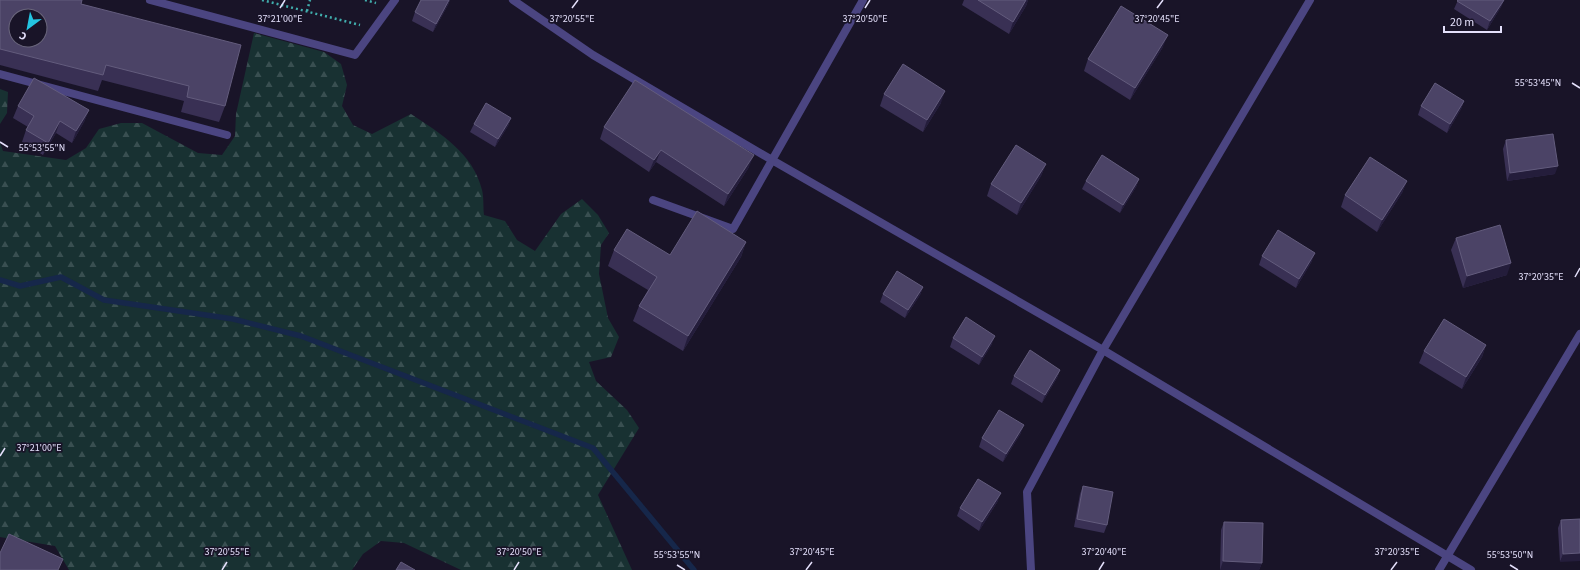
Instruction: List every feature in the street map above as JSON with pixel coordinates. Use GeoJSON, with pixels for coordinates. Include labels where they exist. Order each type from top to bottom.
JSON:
{"type":"FeatureCollection","features":[{"type":"Feature","properties":{"kind":"lane"},"geometry":{"type":"LineString","coordinates":[[150,0],[355,55],[395,0]]}},
{"type":"Feature","properties":{"kind":"lane"},"geometry":{"type":"LineString","coordinates":[[513,0],[593,55],[772,160],[1103,350],[1471,570]]}},
{"type":"Feature","properties":{"kind":"lane"},"geometry":{"type":"LineString","coordinates":[[653,200],[733,229],[863,0]]}},
{"type":"Feature","properties":{"kind":"lane"},"geometry":{"type":"LineString","coordinates":[[1031,570],[1027,492],[1103,350],[1310,0]]}},
{"type":"Feature","properties":{"kind":"lane"},"geometry":{"type":"LineString","coordinates":[[0,74],[227,135]]}},
{"type":"Feature","properties":{"kind":"lane"},"geometry":{"type":"LineString","coordinates":[[1439,570],[1580,334]]}},
{"type":"Feature","properties":{"kind":"path"},"geometry":{"type":"LineString","coordinates":[[262,0],[374,29]]}},
{"type":"Feature","properties":{"kind":"path"},"geometry":{"type":"LineString","coordinates":[[307,11],[310,0]]}},
{"type":"Feature","properties":{"kind":"green space"},"geometry":{"type":"Polygon","coordinates":[[[254,33],[324,52],[341,64],[347,85],[342,106],[353,125],[372,134],[411,114],[444,137],[463,155],[478,177],[483,193],[484,215],[505,221],[517,240],[535,251],[561,214],[582,199],[598,215],[609,233],[601,245],[599,274],[608,318],[619,337],[611,357],[589,362],[596,381],[627,410],[639,428],[598,495],[632,570],[461,570],[404,543],[381,541],[363,554],[352,570],[69,570],[55,546],[0,537],[0,143],[3,151],[66,160],[86,148],[99,129],[121,123],[142,123],[198,153],[222,155],[235,136],[236,114],[254,33]]]}},
{"type":"Feature","properties":{"kind":"green space"},"geometry":{"type":"Polygon","coordinates":[[[0,89],[8,92],[7,113],[0,124],[0,89]]]}},
{"type":"Feature","properties":{"kind":"building"},"geometry":{"type":"Polygon","coordinates":[[[0,0],[82,0],[81,4],[241,45],[225,106],[187,97],[189,86],[106,65],[103,75],[0,49],[0,0]]]}},
{"type":"Feature","properties":{"kind":"building"},"geometry":{"type":"Polygon","coordinates":[[[421,0],[449,0],[436,24],[415,12],[421,0]]]}},
{"type":"Feature","properties":{"kind":"building"},"geometry":{"type":"Polygon","coordinates":[[[978,0],[1026,0],[1013,22],[978,0]]]}},
{"type":"Feature","properties":{"kind":"building"},"geometry":{"type":"Polygon","coordinates":[[[1504,0],[1490,21],[1457,1],[1504,0]]]}},
{"type":"Feature","properties":{"kind":"building"},"geometry":{"type":"Polygon","coordinates":[[[1121,6],[1168,35],[1135,88],[1088,59],[1121,6]]]}},
{"type":"Feature","properties":{"kind":"building"},"geometry":{"type":"Polygon","coordinates":[[[903,64],[945,91],[927,120],[884,94],[903,64]]]}},
{"type":"Feature","properties":{"kind":"building"},"geometry":{"type":"Polygon","coordinates":[[[34,78],[89,110],[76,131],[60,121],[48,143],[26,130],[34,116],[18,106],[34,78]]]}},
{"type":"Feature","properties":{"kind":"building"},"geometry":{"type":"Polygon","coordinates":[[[635,80],[754,155],[728,194],[661,150],[654,160],[604,127],[635,80]]]}},
{"type":"Feature","properties":{"kind":"building"},"geometry":{"type":"Polygon","coordinates":[[[1435,83],[1464,101],[1450,124],[1421,106],[1435,83]]]}},
{"type":"Feature","properties":{"kind":"building"},"geometry":{"type":"Polygon","coordinates":[[[486,103],[511,118],[498,139],[474,124],[486,103]]]}},
{"type":"Feature","properties":{"kind":"building"},"geometry":{"type":"Polygon","coordinates":[[[1553,134],[1558,166],[1510,173],[1506,140],[1553,134]]]}},
{"type":"Feature","properties":{"kind":"building"},"geometry":{"type":"Polygon","coordinates":[[[1016,145],[1046,164],[1021,203],[991,184],[1016,145]]]}},
{"type":"Feature","properties":{"kind":"building"},"geometry":{"type":"Polygon","coordinates":[[[1102,155],[1139,179],[1123,205],[1086,181],[1102,155]]]}},
{"type":"Feature","properties":{"kind":"building"},"geometry":{"type":"Polygon","coordinates":[[[1370,157],[1407,181],[1382,220],[1345,195],[1370,157]]]}},
{"type":"Feature","properties":{"kind":"building"},"geometry":{"type":"Polygon","coordinates":[[[697,211],[746,242],[688,336],[639,306],[657,277],[614,250],[627,229],[670,255],[697,211]]]}},
{"type":"Feature","properties":{"kind":"building"},"geometry":{"type":"Polygon","coordinates":[[[1500,225],[1511,263],[1467,276],[1456,238],[1500,225]]]}},
{"type":"Feature","properties":{"kind":"building"},"geometry":{"type":"Polygon","coordinates":[[[1278,230],[1315,253],[1299,279],[1262,256],[1278,230]]]}},
{"type":"Feature","properties":{"kind":"building"},"geometry":{"type":"Polygon","coordinates":[[[897,271],[923,287],[908,310],[883,294],[897,271]]]}},
{"type":"Feature","properties":{"kind":"building"},"geometry":{"type":"Polygon","coordinates":[[[966,317],[995,336],[982,357],[953,338],[966,317]]]}},
{"type":"Feature","properties":{"kind":"building"},"geometry":{"type":"Polygon","coordinates":[[[1444,319],[1486,345],[1466,377],[1424,351],[1444,319]]]}},
{"type":"Feature","properties":{"kind":"building"},"geometry":{"type":"Polygon","coordinates":[[[1030,350],[1060,370],[1045,395],[1014,376],[1030,350]]]}},
{"type":"Feature","properties":{"kind":"building"},"geometry":{"type":"Polygon","coordinates":[[[999,410],[1024,425],[1006,454],[982,438],[999,410]]]}},
{"type":"Feature","properties":{"kind":"building"},"geometry":{"type":"Polygon","coordinates":[[[978,479],[1001,493],[982,522],[960,508],[978,479]]]}},
{"type":"Feature","properties":{"kind":"building"},"geometry":{"type":"Polygon","coordinates":[[[1083,486],[1113,492],[1107,525],[1077,519],[1083,486]]]}},
{"type":"Feature","properties":{"kind":"building"},"geometry":{"type":"Polygon","coordinates":[[[1580,519],[1580,553],[1563,554],[1561,520],[1580,519]]]}},
{"type":"Feature","properties":{"kind":"building"},"geometry":{"type":"Polygon","coordinates":[[[1224,522],[1263,523],[1262,563],[1223,561],[1224,522]]]}},
{"type":"Feature","properties":{"kind":"building"},"geometry":{"type":"Polygon","coordinates":[[[9,534],[63,559],[58,570],[0,570],[0,553],[9,534]]]}},
{"type":"Feature","properties":{"kind":"building"},"geometry":{"type":"Polygon","coordinates":[[[401,562],[415,570],[396,570],[401,562]]]}},
{"type":"Feature","properties":{"kind":"waterway"},"geometry":{"type":"LineString","coordinates":[[0,280],[20,286],[61,277],[104,300],[233,319],[301,336],[593,448],[694,570]]}}]}
